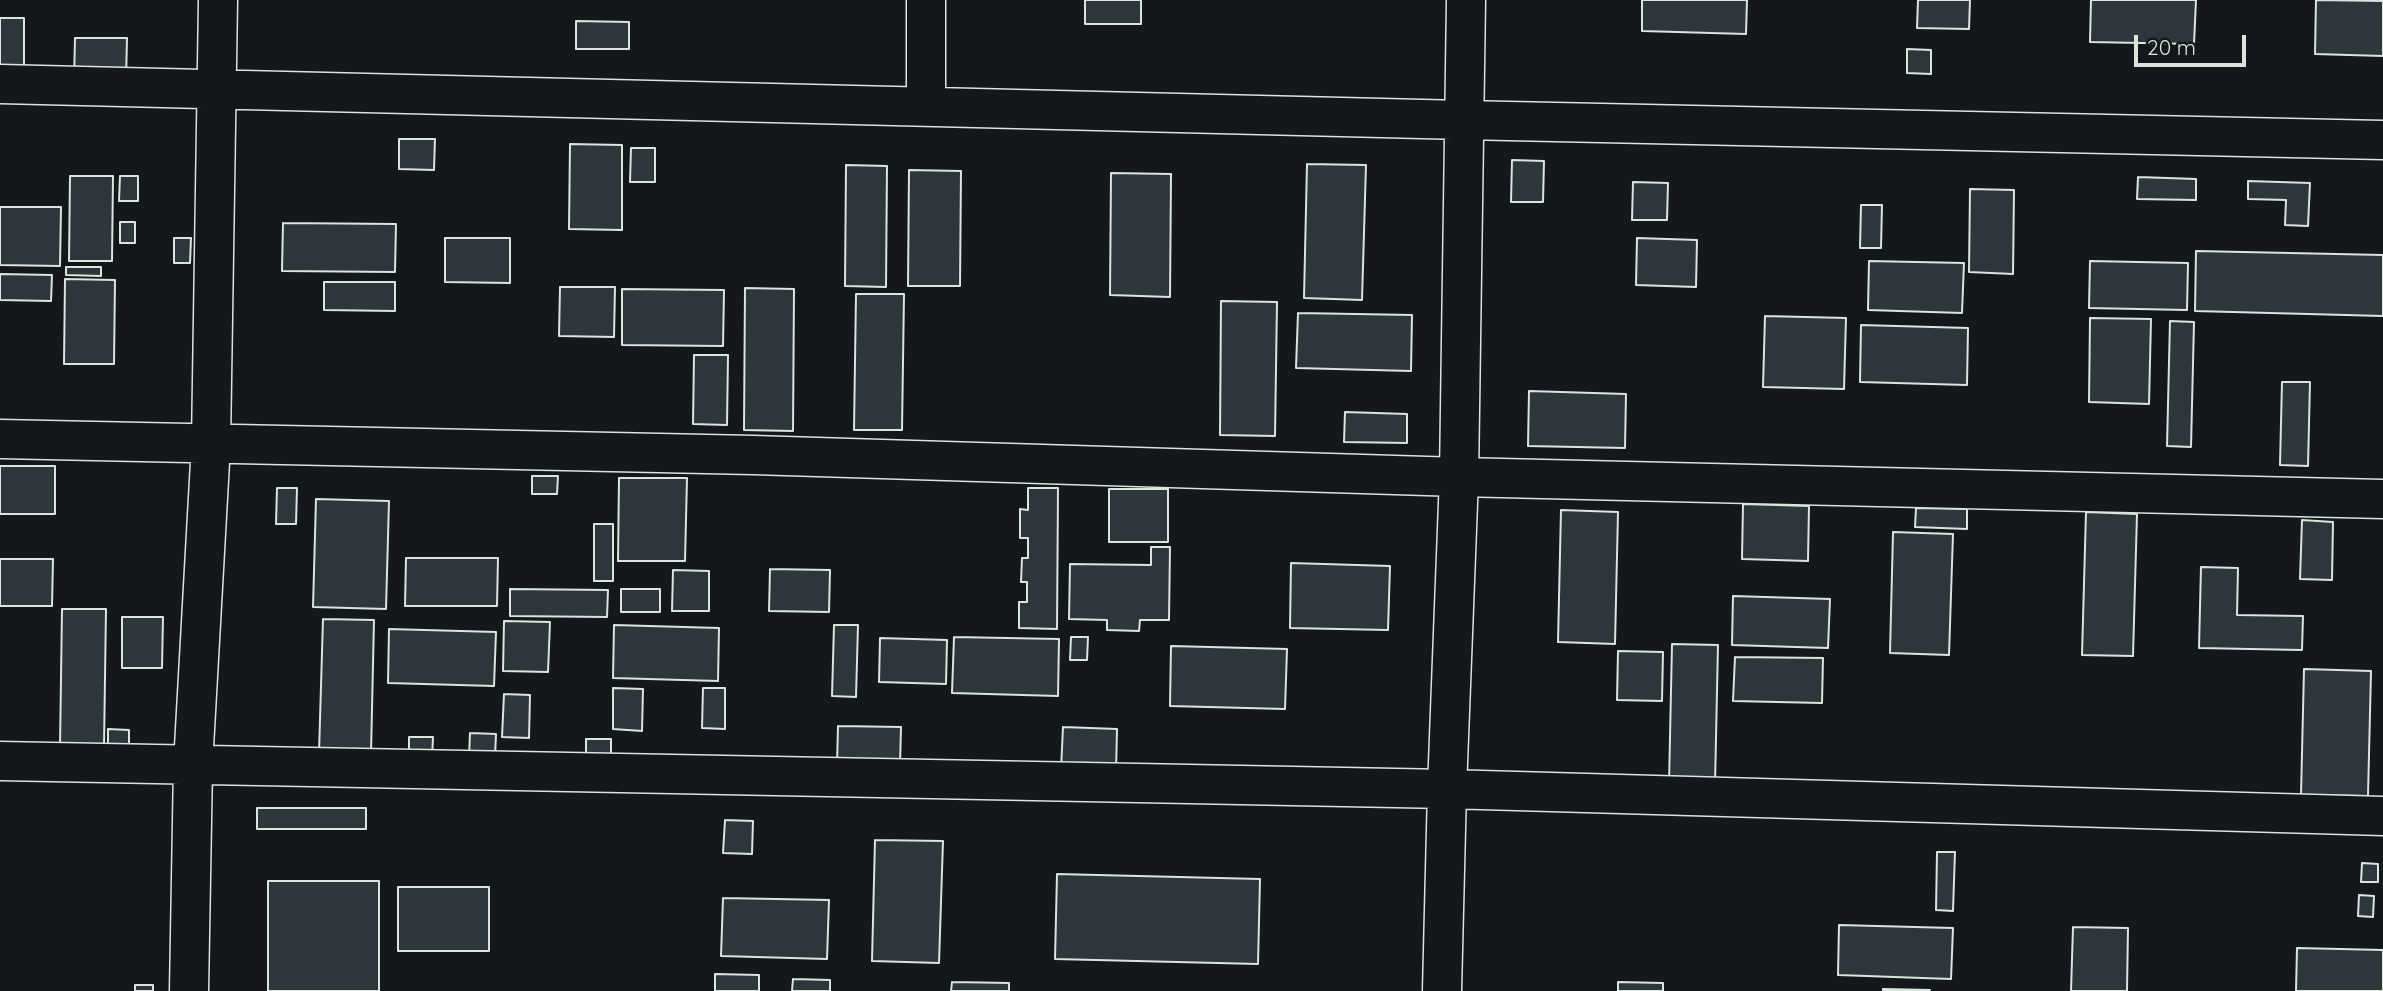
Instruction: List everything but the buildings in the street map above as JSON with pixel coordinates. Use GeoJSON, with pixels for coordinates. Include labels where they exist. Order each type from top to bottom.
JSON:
{"type":"FeatureCollection","features":[{"type":"Feature","properties":{"kind":"street"},"geometry":{"type":"LineString","coordinates":[[189,991],[192,765],[211,444],[218,0]]}},
{"type":"Feature","properties":{"kind":"street"},"geometry":{"type":"LineString","coordinates":[[926,0],[926,105]]}},
{"type":"Feature","properties":{"kind":"street"},"geometry":{"type":"LineString","coordinates":[[1442,991],[1459,477],[1466,0]]}},
{"type":"Feature","properties":{"kind":"street"},"geometry":{"type":"LineString","coordinates":[[0,84],[1463,120],[2383,139]]}},
{"type":"Feature","properties":{"kind":"street"},"geometry":{"type":"LineString","coordinates":[[0,439],[767,455],[1459,477],[2383,499]]}},
{"type":"Feature","properties":{"kind":"street"},"geometry":{"type":"LineString","coordinates":[[0,761],[1447,789],[2383,816]]}}]}
